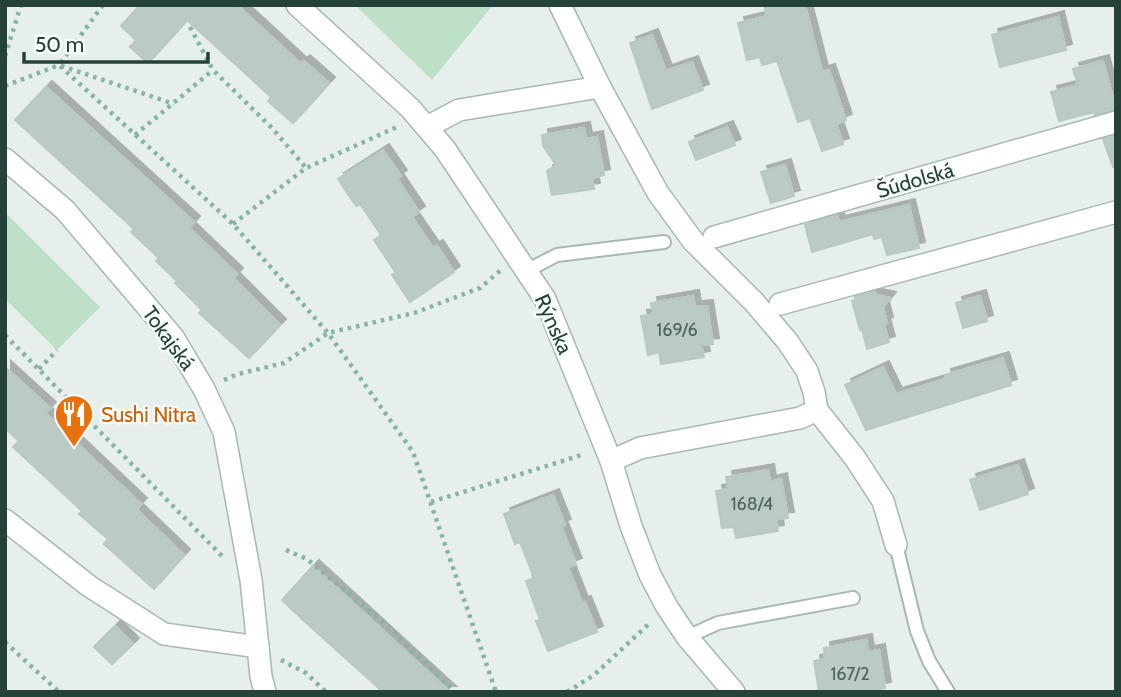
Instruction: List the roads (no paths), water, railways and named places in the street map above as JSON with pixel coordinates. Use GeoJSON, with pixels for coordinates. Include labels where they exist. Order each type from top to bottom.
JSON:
{"type":"FeatureCollection","features":[{"type":"Feature","properties":{"kind":"street","name":"Rýnska"},"geometry":{"type":"LineString","coordinates":[[297,5],[410,108],[446,149],[545,299],[608,454],[650,575],[687,637],[734,692]]}},
{"type":"Feature","properties":{"kind":"street"},"geometry":{"type":"LineString","coordinates":[[560,5],[600,87],[658,193],[693,241],[754,302],[788,342],[807,371],[817,411],[855,458],[883,501],[896,545]]}},
{"type":"Feature","properties":{"kind":"street"},"geometry":{"type":"LineString","coordinates":[[427,127],[459,110],[600,87]]}},
{"type":"Feature","properties":{"kind":"street","name":"Šúdolská"},"geometry":{"type":"LineString","coordinates":[[714,237],[1116,122]]}},
{"type":"Feature","properties":{"kind":"street","name":"Tokajská"},"geometry":{"type":"LineString","coordinates":[[5,159],[65,210],[173,337],[204,389],[224,432],[251,580],[265,692]]}},
{"type":"Feature","properties":{"kind":"street"},"geometry":{"type":"LineString","coordinates":[[779,304],[1116,212]]}},
{"type":"Feature","properties":{"kind":"street"},"geometry":{"type":"LineString","coordinates":[[608,454],[800,418],[817,411]]}},
{"type":"Feature","properties":{"kind":"street"},"geometry":{"type":"LineString","coordinates":[[5,520],[89,586],[164,634],[258,647]]}},
{"type":"Feature","properties":{"kind":"lane"},"geometry":{"type":"LineString","coordinates":[[522,263],[557,255],[664,242]]}},
{"type":"Feature","properties":{"kind":"lane"},"geometry":{"type":"LineString","coordinates":[[896,545],[917,631],[929,662],[948,692]]}},
{"type":"Feature","properties":{"kind":"lane"},"geometry":{"type":"LineString","coordinates":[[687,637],[718,623],[853,598]]}},
{"type":"Feature","properties":{"kind":"place","name":"Sushi Nitra"},"geometry":{"type":"Point","coordinates":[74,448]}}]}
